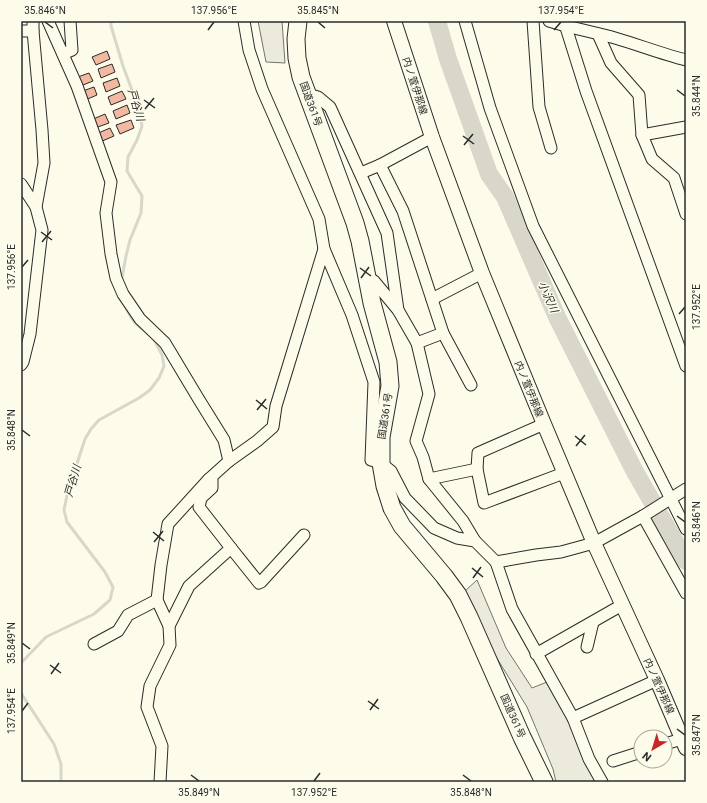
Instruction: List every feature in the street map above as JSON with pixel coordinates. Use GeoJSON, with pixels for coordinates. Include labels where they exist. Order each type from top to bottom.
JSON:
{"type":"FeatureCollection","features":[{"type":"Feature","properties":{"kind":"highway","name":"国道361号"},"geometry":{"type":"LineString","coordinates":[[298,21],[296,39],[297,58],[301,77],[355,224],[372,303],[388,362],[390,386],[381,437],[381,464],[385,486],[392,508],[402,526],[458,594],[522,737],[544,782]]}},
{"type":"Feature","properties":{"kind":"main road","name":"内ノ萱伊那線"},"geometry":{"type":"LineString","coordinates":[[394,21],[432,137],[482,273],[594,543],[657,680],[684,743]]}},
{"type":"Feature","properties":{"kind":"street"},"geometry":{"type":"LineString","coordinates":[[48,21],[77,86],[111,182],[106,213],[111,254],[116,278],[123,294],[140,319],[165,343],[224,440],[229,461]]}},
{"type":"Feature","properties":{"kind":"street"},"geometry":{"type":"LineString","coordinates":[[62,54],[72,50],[70,21]]}},
{"type":"Feature","properties":{"kind":"street"},"geometry":{"type":"LineString","coordinates":[[244,21],[248,50],[262,89],[319,219],[324,249],[352,315],[374,382],[371,460],[381,464],[390,471],[405,498],[434,528],[457,538],[475,541]]}},
{"type":"Feature","properties":{"kind":"street"},"geometry":{"type":"LineString","coordinates":[[464,21],[490,108],[533,226],[686,528]]}},
{"type":"Feature","properties":{"kind":"street"},"geometry":{"type":"LineString","coordinates":[[533,21],[539,107],[551,148]]}},
{"type":"Feature","properties":{"kind":"street"},"geometry":{"type":"LineString","coordinates":[[549,21],[565,24],[686,60]]}},
{"type":"Feature","properties":{"kind":"street"},"geometry":{"type":"LineString","coordinates":[[565,24],[586,91],[686,366]]}},
{"type":"Feature","properties":{"kind":"street"},"geometry":{"type":"LineString","coordinates":[[21,31],[33,26],[44,163],[36,207]]}},
{"type":"Feature","properties":{"kind":"street"},"geometry":{"type":"LineString","coordinates":[[598,34],[611,63],[639,95],[642,135],[652,159],[674,178],[686,214]]}},
{"type":"Feature","properties":{"kind":"street"},"geometry":{"type":"LineString","coordinates":[[307,94],[318,98],[330,107],[387,233],[398,310]]}},
{"type":"Feature","properties":{"kind":"street"},"geometry":{"type":"LineString","coordinates":[[642,135],[686,126]]}},
{"type":"Feature","properties":{"kind":"street"},"geometry":{"type":"LineString","coordinates":[[361,173],[380,165],[432,137]]}},
{"type":"Feature","properties":{"kind":"street"},"geometry":{"type":"LineString","coordinates":[[380,165],[403,211],[443,332],[471,385]]}},
{"type":"Feature","properties":{"kind":"street"},"geometry":{"type":"LineString","coordinates":[[21,184],[36,207],[42,230],[30,334],[21,365]]}},
{"type":"Feature","properties":{"kind":"street"},"geometry":{"type":"LineString","coordinates":[[160,782],[162,746],[147,706],[150,686],[170,645],[169,626],[157,600],[160,565],[168,524],[209,479],[229,461],[257,441],[273,427],[276,406],[324,249]]}},
{"type":"Feature","properties":{"kind":"street"},"geometry":{"type":"LineString","coordinates":[[432,299],[482,273]]}},
{"type":"Feature","properties":{"kind":"street"},"geometry":{"type":"LineString","coordinates":[[367,277],[374,281],[398,310],[417,343],[429,394],[416,441],[423,457],[429,479],[463,520],[475,541],[496,562],[512,609],[573,718],[589,759],[602,782]]}},
{"type":"Feature","properties":{"kind":"street"},"geometry":{"type":"LineString","coordinates":[[417,343],[443,332]]}},
{"type":"Feature","properties":{"kind":"street"},"geometry":{"type":"LineString","coordinates":[[544,424],[478,453],[477,469],[484,503],[564,473]]}},
{"type":"Feature","properties":{"kind":"street"},"geometry":{"type":"LineString","coordinates":[[429,479],[477,469]]}},
{"type":"Feature","properties":{"kind":"street"},"geometry":{"type":"LineString","coordinates":[[209,479],[212,480],[212,488],[201,498],[199,507],[259,583],[262,582],[304,535]]}},
{"type":"Feature","properties":{"kind":"street"},"geometry":{"type":"LineString","coordinates":[[496,562],[536,554],[561,552],[594,543],[686,489]]}},
{"type":"Feature","properties":{"kind":"street"},"geometry":{"type":"LineString","coordinates":[[644,515],[686,592]]}},
{"type":"Feature","properties":{"kind":"street"},"geometry":{"type":"LineString","coordinates":[[169,626],[189,586],[231,548]]}},
{"type":"Feature","properties":{"kind":"street"},"geometry":{"type":"LineString","coordinates":[[94,644],[118,631],[128,615],[157,600]]}},
{"type":"Feature","properties":{"kind":"street"},"geometry":{"type":"LineString","coordinates":[[536,654],[622,605]]}},
{"type":"Feature","properties":{"kind":"street"},"geometry":{"type":"LineString","coordinates":[[587,647],[593,622]]}},
{"type":"Feature","properties":{"kind":"street"},"geometry":{"type":"LineString","coordinates":[[573,718],[657,680]]}},
{"type":"Feature","properties":{"kind":"street"},"geometry":{"type":"LineString","coordinates":[[673,744],[684,743]]}},
{"type":"Feature","properties":{"kind":"street"},"geometry":{"type":"LineString","coordinates":[[613,761],[633,755]]}},
{"type":"Feature","properties":{"kind":"shaded area"},"geometry":{"type":"Polygon","coordinates":[[[258,21],[282,21],[285,63],[266,62],[258,21]]]}},
{"type":"Feature","properties":{"kind":"shaded area"},"geometry":{"type":"Polygon","coordinates":[[[477,580],[506,648],[532,688],[547,682],[561,694],[597,782],[556,782],[553,769],[527,707],[477,626],[465,591],[477,580]]]}},
{"type":"Feature","properties":{"kind":"building"},"geometry":{"type":"Polygon","coordinates":[[[107,51],[110,59],[96,65],[92,57],[107,51]]]}},
{"type":"Feature","properties":{"kind":"building"},"geometry":{"type":"Polygon","coordinates":[[[112,64],[115,72],[101,78],[98,69],[112,64]]]}},
{"type":"Feature","properties":{"kind":"building"},"geometry":{"type":"Polygon","coordinates":[[[89,73],[93,81],[78,87],[75,78],[89,73]]]}},
{"type":"Feature","properties":{"kind":"building"},"geometry":{"type":"Polygon","coordinates":[[[117,78],[120,86],[106,92],[103,83],[117,78]]]}},
{"type":"Feature","properties":{"kind":"building"},"geometry":{"type":"Polygon","coordinates":[[[94,87],[97,95],[83,101],[80,92],[94,87]]]}},
{"type":"Feature","properties":{"kind":"building"},"geometry":{"type":"Polygon","coordinates":[[[122,91],[126,99],[111,105],[108,97],[122,91]]]}},
{"type":"Feature","properties":{"kind":"building"},"geometry":{"type":"Polygon","coordinates":[[[127,105],[130,113],[116,119],[113,111],[127,105]]]}},
{"type":"Feature","properties":{"kind":"building"},"geometry":{"type":"Polygon","coordinates":[[[105,114],[109,123],[95,128],[91,120],[105,114]]]}},
{"type":"Feature","properties":{"kind":"building"},"geometry":{"type":"Polygon","coordinates":[[[131,120],[134,128],[120,134],[116,125],[131,120]]]}},
{"type":"Feature","properties":{"kind":"building"},"geometry":{"type":"Polygon","coordinates":[[[110,128],[114,136],[100,142],[96,134],[110,128]]]}},
{"type":"Feature","properties":{"kind":"waterway","name":"戸谷川"},"geometry":{"type":"LineString","coordinates":[[111,21],[111,26],[123,66],[139,109],[142,126],[137,140],[128,157],[127,171],[142,196],[141,213],[130,240],[122,278]]}},
{"type":"Feature","properties":{"kind":"waterway","name":"小沢川"},"geometry":{"type":"LineString","coordinates":[[437,21],[448,59],[489,174],[505,197],[557,317],[634,470],[686,561]]}},
{"type":"Feature","properties":{"kind":"waterway","name":"戸谷川"},"geometry":{"type":"LineString","coordinates":[[125,305],[134,322],[150,335]]}},
{"type":"Feature","properties":{"kind":"waterway","name":"戸谷川"},"geometry":{"type":"LineString","coordinates":[[21,663],[46,637],[94,614],[110,600],[113,587],[105,572],[67,522],[64,510],[68,491],[85,439],[91,429],[99,420],[139,398],[150,390],[159,378],[164,366],[162,355],[154,339]]}},
{"type":"Feature","properties":{"kind":"waterway","name":"戸谷川"},"geometry":{"type":"LineString","coordinates":[[21,693],[54,744],[61,764],[61,782]]}}]}
